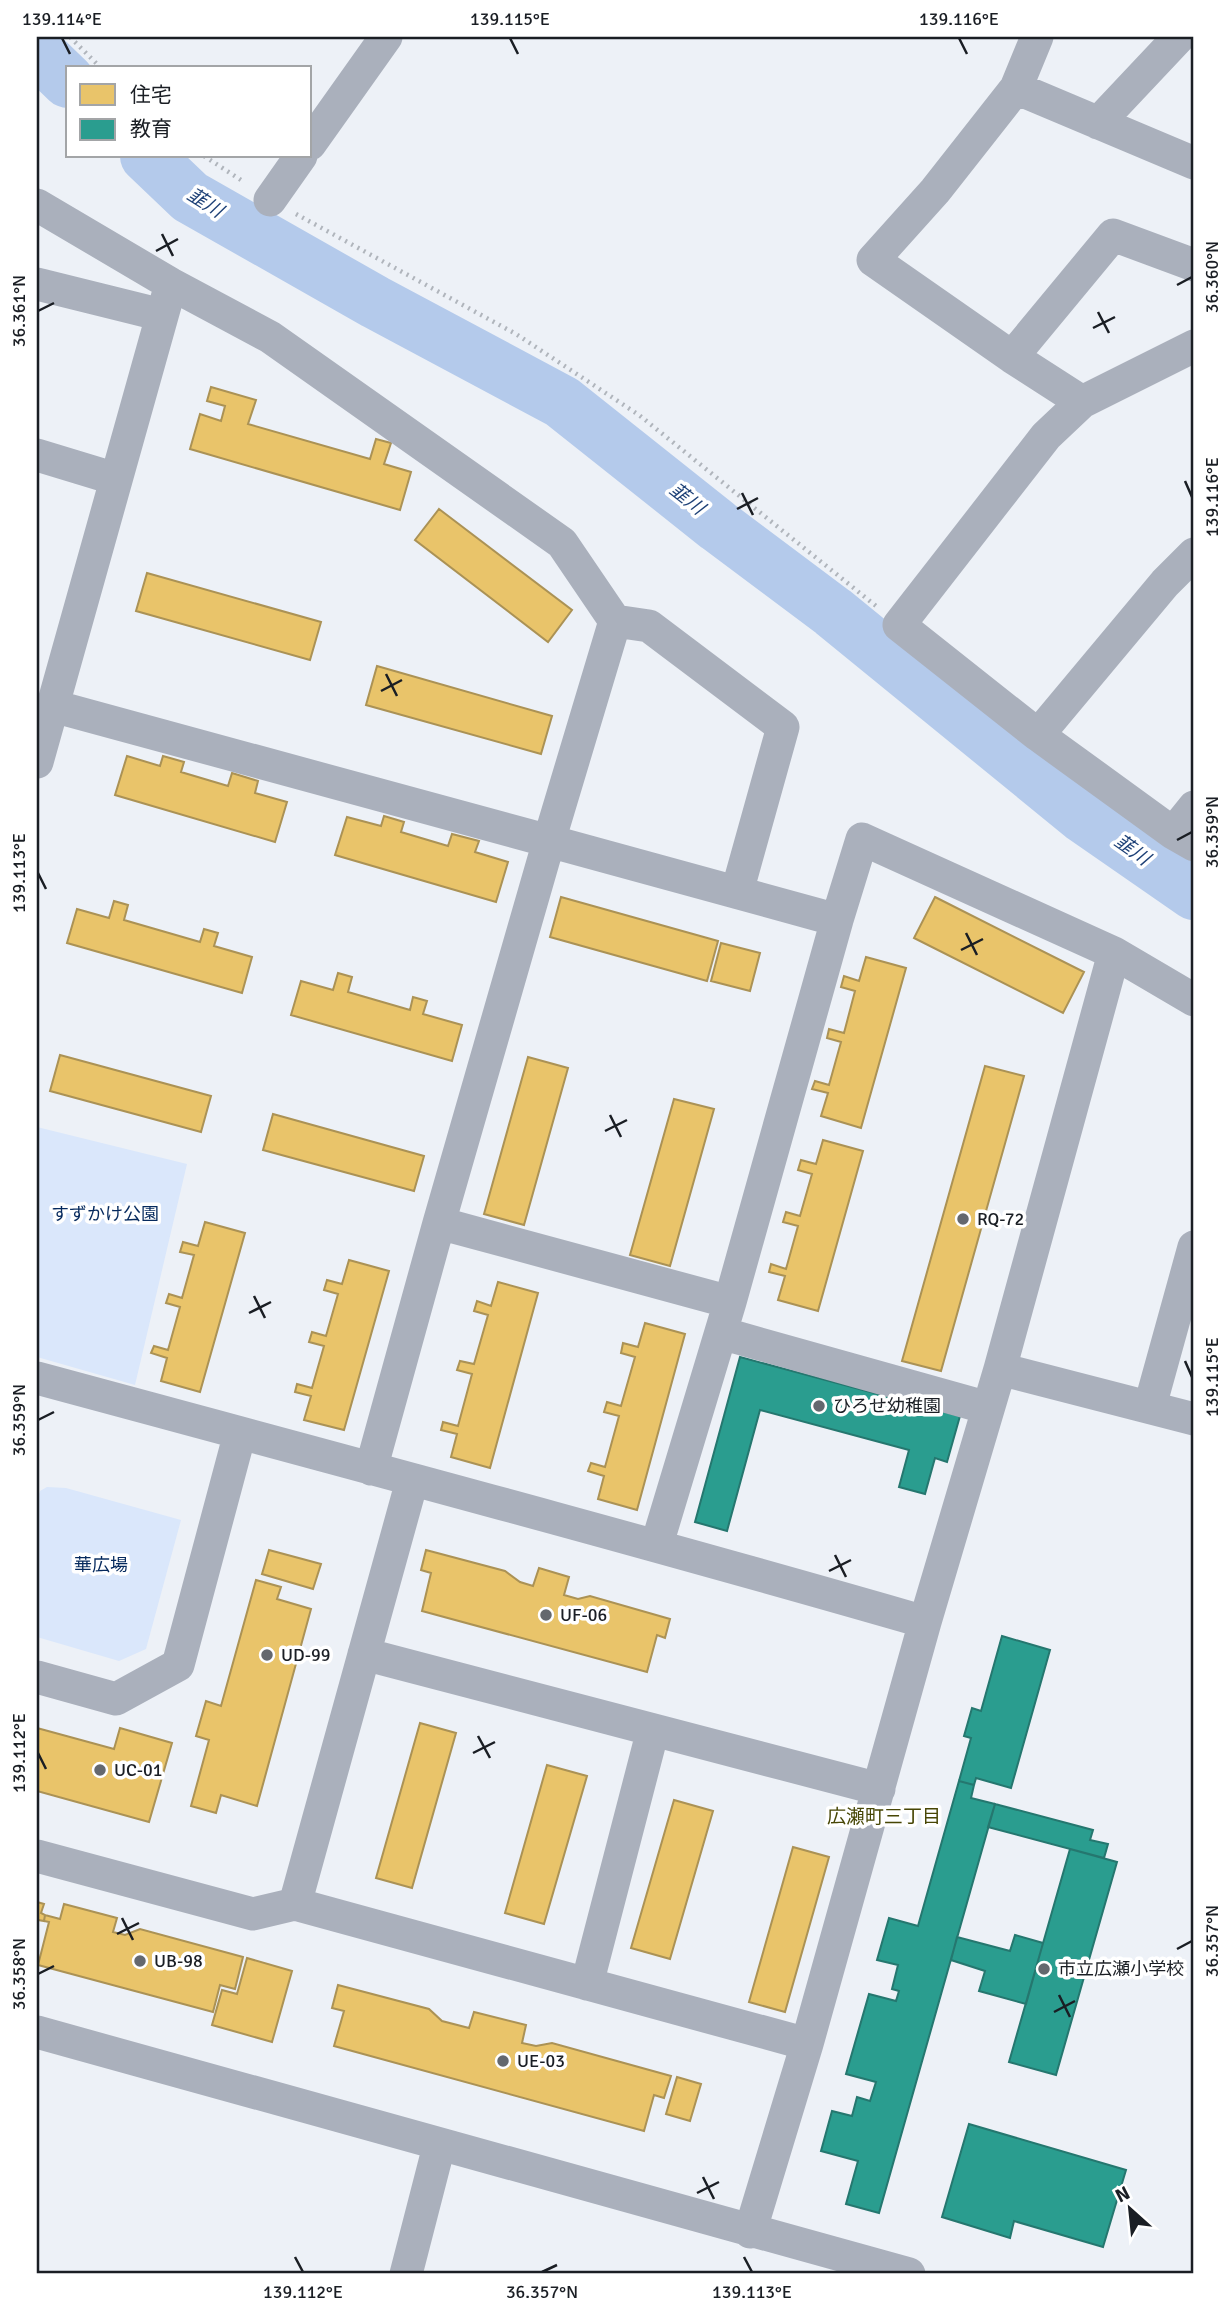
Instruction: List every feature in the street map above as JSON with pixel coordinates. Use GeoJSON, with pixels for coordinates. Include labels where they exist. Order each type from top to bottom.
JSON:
{"type":"FeatureCollection","features":[{"type":"Feature","properties":{"kind":"street"},"geometry":{"type":"LineString","coordinates":[[312,141],[386,37]]}},
{"type":"Feature","properties":{"kind":"street"},"geometry":{"type":"LineString","coordinates":[[1037,37],[1016,88],[935,191],[873,260],[1012,357],[1082,402]]}},
{"type":"Feature","properties":{"kind":"street"},"geometry":{"type":"LineString","coordinates":[[1098,123],[1178,37]]}},
{"type":"Feature","properties":{"kind":"street"},"geometry":{"type":"LineString","coordinates":[[1016,88],[1194,163]]}},
{"type":"Feature","properties":{"kind":"street"},"geometry":{"type":"LineString","coordinates":[[270,200],[300,158]]}},
{"type":"Feature","properties":{"kind":"street"},"geometry":{"type":"LineString","coordinates":[[37,205],[166,300]]}},
{"type":"Feature","properties":{"kind":"street"},"geometry":{"type":"LineString","coordinates":[[1012,357],[1113,235],[1194,265]]}},
{"type":"Feature","properties":{"kind":"street"},"geometry":{"type":"LineString","coordinates":[[37,284],[166,300],[270,337],[562,543],[615,621],[649,626],[783,727],[737,892]]}},
{"type":"Feature","properties":{"kind":"street"},"geometry":{"type":"LineString","coordinates":[[37,762],[166,300]]}},
{"type":"Feature","properties":{"kind":"street"},"geometry":{"type":"LineString","coordinates":[[1194,346],[1082,402],[1046,436],[900,625],[1038,735],[1184,839],[1194,807]]}},
{"type":"Feature","properties":{"kind":"street"},"geometry":{"type":"LineString","coordinates":[[37,456],[116,479]]}},
{"type":"Feature","properties":{"kind":"street"},"geometry":{"type":"LineString","coordinates":[[1038,735],[1165,583],[1194,554]]}},
{"type":"Feature","properties":{"kind":"street"},"geometry":{"type":"LineString","coordinates":[[370,1469],[549,841],[615,621]]}},
{"type":"Feature","properties":{"kind":"street"},"geometry":{"type":"LineString","coordinates":[[52,706],[837,920]]}},
{"type":"Feature","properties":{"kind":"street"},"geometry":{"type":"LineString","coordinates":[[657,1544],[726,1318],[862,839],[1114,953],[1194,1000]]}},
{"type":"Feature","properties":{"kind":"street"},"geometry":{"type":"LineString","coordinates":[[750,2232],[807,2043],[925,1622],[1000,1369],[1114,953]]}},
{"type":"Feature","properties":{"kind":"street"},"geometry":{"type":"LineString","coordinates":[[439,1223],[988,1408]]}},
{"type":"Feature","properties":{"kind":"street"},"geometry":{"type":"LineString","coordinates":[[1150,1406],[1194,1247]]}},
{"type":"Feature","properties":{"kind":"street"},"geometry":{"type":"LineString","coordinates":[[1000,1369],[1194,1419]]}},
{"type":"Feature","properties":{"kind":"street"},"geometry":{"type":"LineString","coordinates":[[37,1378],[657,1544],[925,1622]]}},
{"type":"Feature","properties":{"kind":"street"},"geometry":{"type":"LineString","coordinates":[[37,1677],[116,1699],[178,1665],[240,1433]]}},
{"type":"Feature","properties":{"kind":"street"},"geometry":{"type":"LineString","coordinates":[[295,1904],[412,1480]]}},
{"type":"Feature","properties":{"kind":"street"},"geometry":{"type":"LineString","coordinates":[[364,1654],[879,1789]]}},
{"type":"Feature","properties":{"kind":"street"},"geometry":{"type":"LineString","coordinates":[[587,1984],[653,1730]]}},
{"type":"Feature","properties":{"kind":"street"},"geometry":{"type":"LineString","coordinates":[[37,1856],[253,1914],[295,1904],[807,2043]]}},
{"type":"Feature","properties":{"kind":"street"},"geometry":{"type":"LineString","coordinates":[[37,2032],[439,2146],[909,2274]]}},
{"type":"Feature","properties":{"kind":"street"},"geometry":{"type":"LineString","coordinates":[[406,2274],[439,2146]]}},
{"type":"Feature","properties":{"kind":"path"},"geometry":{"type":"LineString","coordinates":[[70,37],[100,66]]}},
{"type":"Feature","properties":{"kind":"path"},"geometry":{"type":"LineString","coordinates":[[207,158],[270,200],[516,334],[639,415],[900,625]]}},
{"type":"Feature","properties":{"kind":"green space","name":"すずかけ公園"},"geometry":{"type":"Polygon","coordinates":[[[37,1127],[187,1164],[135,1385],[37,1357],[37,1127]]]}},
{"type":"Feature","properties":{"kind":"green space","name":"華広場"},"geometry":{"type":"Polygon","coordinates":[[[47,1487],[66,1488],[181,1520],[146,1649],[119,1661],[37,1637],[37,1500],[40,1491],[47,1487]]]}},
{"type":"Feature","properties":{"kind":"building: 住宅"},"geometry":{"type":"Polygon","coordinates":[[[211,387],[256,400],[248,424],[370,459],[376,439],[391,443],[384,464],[411,472],[400,510],[190,449],[200,414],[221,421],[225,406],[207,401],[211,387]]]}},
{"type":"Feature","properties":{"kind":"building: 住宅"},"geometry":{"type":"Polygon","coordinates":[[[439,509],[572,610],[548,642],[415,540],[439,509]]]}},
{"type":"Feature","properties":{"kind":"building: 住宅"},"geometry":{"type":"Polygon","coordinates":[[[147,573],[321,622],[310,660],[136,611],[147,573]]]}},
{"type":"Feature","properties":{"kind":"building: 住宅"},"geometry":{"type":"Polygon","coordinates":[[[377,666],[552,716],[541,754],[366,705],[377,666]]]}},
{"type":"Feature","properties":{"kind":"building: 住宅"},"geometry":{"type":"Polygon","coordinates":[[[127,756],[160,766],[163,756],[184,762],[181,772],[228,786],[232,773],[258,781],[255,793],[287,802],[275,842],[115,795],[127,756]]]}},
{"type":"Feature","properties":{"kind":"building: 住宅"},"geometry":{"type":"Polygon","coordinates":[[[384,816],[404,822],[401,832],[448,846],[452,834],[479,841],[475,852],[508,862],[496,902],[335,855],[347,817],[381,826],[384,816]]]}},
{"type":"Feature","properties":{"kind":"building: 住宅"},"geometry":{"type":"Polygon","coordinates":[[[561,897],[718,941],[707,981],[550,937],[561,897]]]}},
{"type":"Feature","properties":{"kind":"building: 住宅"},"geometry":{"type":"Polygon","coordinates":[[[935,897],[1084,972],[1063,1013],[914,938],[935,897]]]}},
{"type":"Feature","properties":{"kind":"building: 住宅"},"geometry":{"type":"Polygon","coordinates":[[[114,901],[128,905],[124,920],[200,942],[204,929],[218,933],[214,946],[252,957],[242,993],[67,943],[77,909],[109,918],[114,901]]]}},
{"type":"Feature","properties":{"kind":"building: 住宅"},"geometry":{"type":"Polygon","coordinates":[[[721,943],[760,953],[750,991],[711,981],[721,943]]]}},
{"type":"Feature","properties":{"kind":"building: 住宅"},"geometry":{"type":"Polygon","coordinates":[[[866,957],[906,968],[861,1128],[821,1116],[828,1093],[812,1089],[815,1081],[829,1085],[841,1042],[827,1038],[829,1029],[844,1033],[855,991],[841,987],[844,976],[859,981],[866,957]]]}},
{"type":"Feature","properties":{"kind":"building: 住宅"},"geometry":{"type":"Polygon","coordinates":[[[338,973],[352,977],[348,992],[410,1010],[413,997],[427,1001],[423,1014],[462,1025],[452,1061],[291,1015],[301,981],[333,990],[338,973]]]}},
{"type":"Feature","properties":{"kind":"building: 住宅"},"geometry":{"type":"Polygon","coordinates":[[[60,1055],[211,1096],[201,1132],[50,1091],[60,1055]]]}},
{"type":"Feature","properties":{"kind":"building: 住宅"},"geometry":{"type":"Polygon","coordinates":[[[528,1057],[568,1068],[524,1225],[484,1214],[528,1057]]]}},
{"type":"Feature","properties":{"kind":"building: 住宅","name":"RQ-72"},"geometry":{"type":"Polygon","coordinates":[[[985,1066],[1024,1076],[941,1371],[902,1361],[985,1066]]]}},
{"type":"Feature","properties":{"kind":"building: 住宅"},"geometry":{"type":"Polygon","coordinates":[[[674,1099],[714,1109],[670,1266],[630,1255],[674,1099]]]}},
{"type":"Feature","properties":{"kind":"building: 住宅"},"geometry":{"type":"Polygon","coordinates":[[[273,1114],[424,1156],[414,1191],[263,1150],[273,1114]]]}},
{"type":"Feature","properties":{"kind":"building: 住宅"},"geometry":{"type":"Polygon","coordinates":[[[823,1140],[863,1151],[818,1311],[778,1300],[785,1276],[769,1272],[771,1264],[786,1269],[798,1226],[783,1222],[786,1212],[800,1216],[812,1174],[798,1170],[801,1160],[816,1164],[823,1140]]]}},
{"type":"Feature","properties":{"kind":"building: 住宅"},"geometry":{"type":"Polygon","coordinates":[[[205,1222],[245,1233],[200,1392],[161,1381],[167,1358],[151,1353],[154,1346],[168,1350],[180,1307],[166,1303],[169,1294],[182,1298],[194,1255],[180,1252],[183,1242],[198,1246],[205,1222]]]}},
{"type":"Feature","properties":{"kind":"building: 住宅"},"geometry":{"type":"Polygon","coordinates":[[[349,1260],[389,1271],[344,1430],[304,1420],[311,1396],[295,1392],[297,1384],[312,1388],[324,1346],[309,1342],[312,1332],[326,1336],[338,1294],[324,1290],[327,1280],[342,1284],[349,1260]]]}},
{"type":"Feature","properties":{"kind":"building: 住宅"},"geometry":{"type":"Polygon","coordinates":[[[498,1282],[538,1293],[490,1468],[451,1457],[457,1434],[441,1430],[443,1422],[458,1426],[472,1374],[457,1370],[460,1361],[474,1364],[488,1315],[474,1311],[477,1301],[491,1306],[498,1282]]]}},
{"type":"Feature","properties":{"kind":"building: 住宅"},"geometry":{"type":"Polygon","coordinates":[[[645,1323],[685,1334],[637,1510],[598,1499],[604,1476],[588,1471],[591,1463],[605,1467],[619,1416],[604,1412],[607,1402],[621,1406],[635,1357],[621,1353],[623,1343],[638,1347],[645,1323]]]}},
{"type":"Feature","properties":{"kind":"building: 住宅"},"geometry":{"type":"Polygon","coordinates":[[[269,1550],[321,1564],[313,1589],[262,1574],[269,1550]]]}},
{"type":"Feature","properties":{"kind":"building: 住宅","name":"UF-06"},"geometry":{"type":"Polygon","coordinates":[[[426,1550],[505,1571],[520,1582],[533,1586],[539,1568],[569,1577],[564,1595],[578,1599],[590,1596],[670,1619],[665,1638],[657,1635],[647,1672],[422,1611],[431,1573],[421,1570],[426,1550]]]}},
{"type":"Feature","properties":{"kind":"building: 住宅","name":"UD-99"},"geometry":{"type":"Polygon","coordinates":[[[256,1580],[281,1587],[277,1599],[311,1609],[257,1806],[221,1795],[216,1813],[191,1806],[209,1740],[196,1736],[206,1701],[221,1706],[256,1580]]]}},
{"type":"Feature","properties":{"kind":"building: 住宅"},"geometry":{"type":"Polygon","coordinates":[[[420,1723],[456,1733],[412,1888],[376,1878],[420,1723]]]}},
{"type":"Feature","properties":{"kind":"building: 住宅","name":"UC-01"},"geometry":{"type":"Polygon","coordinates":[[[37,1728],[114,1749],[120,1728],[172,1743],[149,1822],[37,1791],[37,1728]]]}},
{"type":"Feature","properties":{"kind":"building: 住宅"},"geometry":{"type":"Polygon","coordinates":[[[547,1765],[587,1776],[544,1924],[505,1913],[547,1765]]]}},
{"type":"Feature","properties":{"kind":"building: 住宅"},"geometry":{"type":"Polygon","coordinates":[[[674,1800],[713,1811],[670,1959],[631,1948],[674,1800]]]}},
{"type":"Feature","properties":{"kind":"building: 住宅"},"geometry":{"type":"Polygon","coordinates":[[[793,1847],[829,1857],[785,2012],[749,2002],[793,1847]]]}},
{"type":"Feature","properties":{"kind":"building: 住宅"},"geometry":{"type":"Polygon","coordinates":[[[37,1902],[44,1904],[41,1913],[45,1915],[44,1921],[38,1920],[37,1925],[37,1902]]]}},
{"type":"Feature","properties":{"kind":"building: 住宅","name":"UB-98"},"geometry":{"type":"Polygon","coordinates":[[[64,1904],[117,1918],[113,1932],[125,1935],[140,1929],[243,1957],[235,1989],[220,1985],[213,2012],[38,1965],[49,1922],[44,1921],[45,1915],[60,1919],[64,1904]]]}},
{"type":"Feature","properties":{"kind":"building: 住宅"},"geometry":{"type":"Polygon","coordinates":[[[247,1958],[292,1971],[272,2042],[212,2025],[222,1990],[237,1994],[247,1958]]]}},
{"type":"Feature","properties":{"kind":"building: 住宅","name":"UE-03"},"geometry":{"type":"Polygon","coordinates":[[[338,1985],[429,2009],[442,2021],[469,2028],[474,2012],[526,2025],[522,2043],[536,2046],[552,2043],[671,2076],[664,2098],[654,2095],[644,2131],[334,2046],[344,2011],[332,2008],[338,1985]]]}},
{"type":"Feature","properties":{"kind":"building: 住宅"},"geometry":{"type":"Polygon","coordinates":[[[677,2077],[701,2084],[690,2121],[666,2114],[677,2077]]]}},
{"type":"Feature","properties":{"kind":"building: 教育"},"geometry":{"type":"Polygon","coordinates":[[[740,1357],[960,1416],[947,1462],[935,1458],[925,1494],[899,1487],[909,1450],[760,1410],[727,1531],[695,1522],[740,1357]]]}},
{"type":"Feature","properties":{"kind":"building: 教育"},"geometry":{"type":"Polygon","coordinates":[[[1002,1636],[1050,1650],[1011,1788],[976,1778],[974,1785],[959,1781],[971,1738],[964,1736],[972,1708],[981,1711],[1002,1636]]]}},
{"type":"Feature","properties":{"kind":"building: 教育"},"geometry":{"type":"Polygon","coordinates":[[[959,1781],[974,1785],[971,1798],[995,1804],[879,2213],[846,2204],[858,2161],[821,2151],[832,2111],[852,2116],[857,2097],[870,2101],[876,2082],[846,2074],[869,1994],[896,2001],[899,1991],[892,1989],[898,1965],[877,1960],[889,1918],[918,1926],[959,1781]]]}},
{"type":"Feature","properties":{"kind":"building: 教育"},"geometry":{"type":"Polygon","coordinates":[[[995,1804],[1093,1830],[1090,1840],[1108,1844],[1104,1858],[988,1827],[995,1804]]]}},
{"type":"Feature","properties":{"kind":"building: 教育"},"geometry":{"type":"Polygon","coordinates":[[[1070,1849],[1117,1862],[1056,2075],[1009,2062],[1070,1849]]]}},
{"type":"Feature","properties":{"kind":"building: 教育"},"geometry":{"type":"Polygon","coordinates":[[[1015,1935],[1043,1943],[1026,2004],[979,1991],[985,1971],[951,1960],[957,1937],[1010,1951],[1015,1935]]]}},
{"type":"Feature","properties":{"kind":"building: 教育"},"geometry":{"type":"Polygon","coordinates":[[[969,2124],[1126,2170],[1103,2247],[1014,2221],[1010,2238],[942,2217],[969,2124]]]}},
{"type":"Feature","properties":{"kind":"waterway","name":"韮川"},"geometry":{"type":"LineString","coordinates":[[37,51],[66,79]]}},
{"type":"Feature","properties":{"kind":"waterway","name":"韮川"},"geometry":{"type":"LineString","coordinates":[[149,158],[190,197],[375,302],[562,402],[718,526],[833,612],[1083,816],[1194,893]]}},
{"type":"Feature","properties":{"kind":"place","name":"RQ-72"},"geometry":{"type":"Point","coordinates":[963,1219]}},
{"type":"Feature","properties":{"kind":"place","name":"ひろせ幼稚園"},"geometry":{"type":"Point","coordinates":[819,1406]}},
{"type":"Feature","properties":{"kind":"place","name":"UF-06"},"geometry":{"type":"Point","coordinates":[546,1615]}},
{"type":"Feature","properties":{"kind":"place","name":"UD-99"},"geometry":{"type":"Point","coordinates":[267,1655]}},
{"type":"Feature","properties":{"kind":"place","name":"UC-01"},"geometry":{"type":"Point","coordinates":[100,1770]}},
{"type":"Feature","properties":{"kind":"place","name":"UB-98"},"geometry":{"type":"Point","coordinates":[140,1961]}},
{"type":"Feature","properties":{"kind":"place","name":"市立広瀬小学校"},"geometry":{"type":"Point","coordinates":[1044,1969]}},
{"type":"Feature","properties":{"kind":"place","name":"UE-03"},"geometry":{"type":"Point","coordinates":[503,2061]}},
{"type":"Feature","properties":{"kind":"district","name":"広瀬町三丁目"},"geometry":{"type":"Point","coordinates":[884,1817]}}]}
